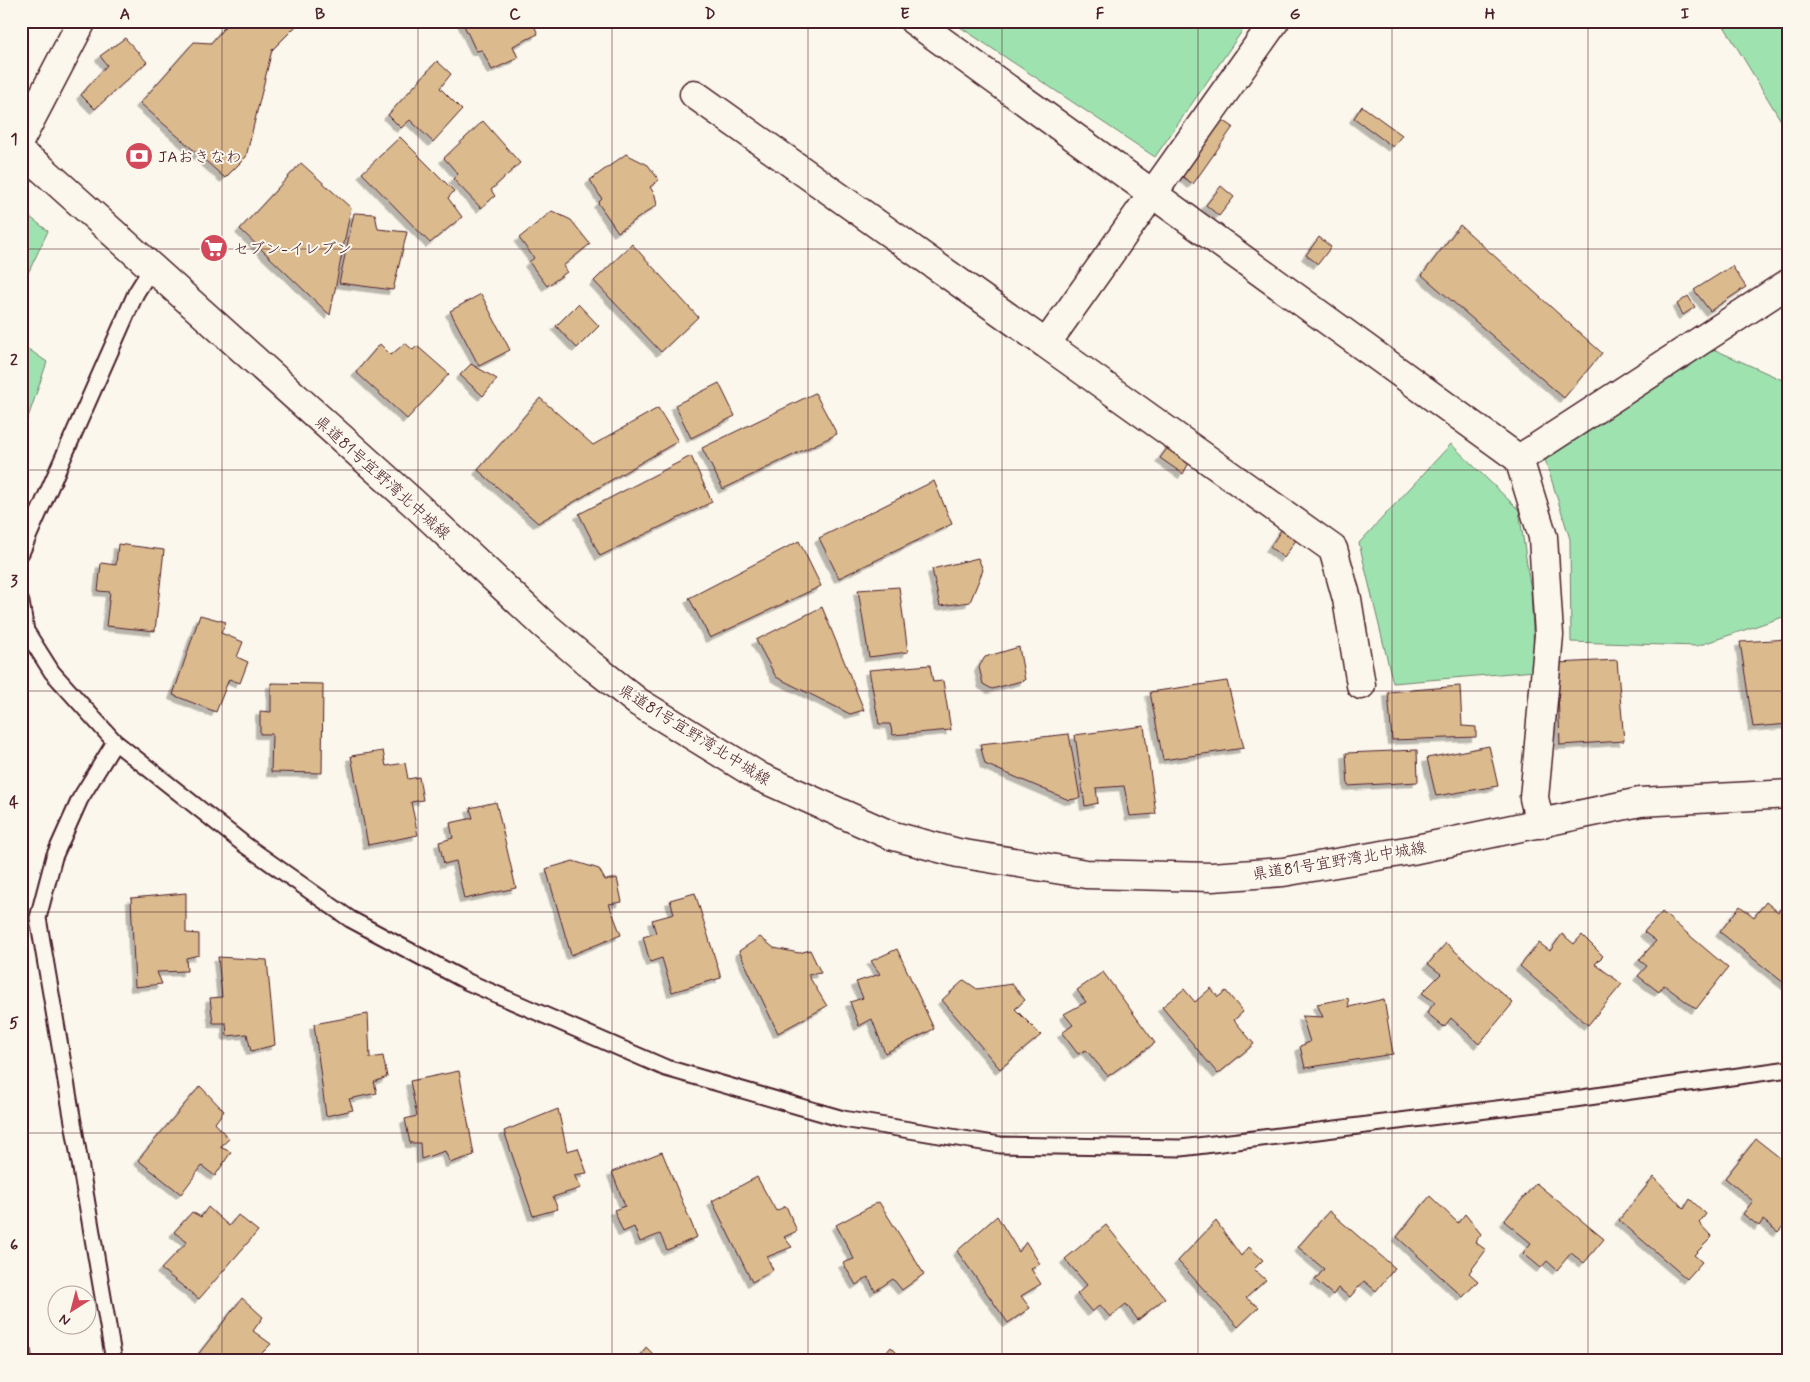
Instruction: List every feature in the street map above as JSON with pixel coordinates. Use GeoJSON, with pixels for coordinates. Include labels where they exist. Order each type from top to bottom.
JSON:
{"type":"FeatureCollection","features":[{"type":"Feature","properties":{"kind":"main road"},"geometry":{"type":"LineString","coordinates":[[21,138],[82,21]]}},
{"type":"Feature","properties":{"kind":"main road"},"geometry":{"type":"LineString","coordinates":[[914,21],[1519,459],[1543,537],[1550,635],[1534,798],[1540,824]]}},
{"type":"Feature","properties":{"kind":"main road"},"geometry":{"type":"LineString","coordinates":[[1046,344],[1275,21]]}},
{"type":"Feature","properties":{"kind":"main road"},"geometry":{"type":"LineString","coordinates":[[694,94],[1333,549],[1347,599],[1361,685]]}},
{"type":"Feature","properties":{"kind":"main road","name":"県道81号宜野湾北中城線"},"geometry":{"type":"LineString","coordinates":[[21,154],[40,167],[417,506],[542,623],[638,702],[760,777],[890,835],[958,853],[1086,874],[1212,877],[1282,872],[1412,850],[1640,802],[1789,794]]}},
{"type":"Feature","properties":{"kind":"main road"},"geometry":{"type":"LineString","coordinates":[[1519,459],[1789,284]]}},
{"type":"Feature","properties":{"kind":"lane"},"geometry":{"type":"LineString","coordinates":[[21,552],[136,293],[151,268]]}},
{"type":"Feature","properties":{"kind":"lane"},"geometry":{"type":"LineString","coordinates":[[21,602],[26,631],[52,672],[115,742],[245,845],[350,919],[468,982],[666,1068],[843,1119],[1000,1145],[1181,1148],[1570,1099],[1789,1069]]}},
{"type":"Feature","properties":{"kind":"lane"},"geometry":{"type":"LineString","coordinates":[[114,1361],[38,918],[54,857],[80,799],[115,742]]}},
{"type":"Feature","properties":{"kind":"green space"},"geometry":{"type":"Polygon","coordinates":[[[956,21],[1249,21],[1155,157],[954,23],[956,21]]]}},
{"type":"Feature","properties":{"kind":"green space"},"geometry":{"type":"Polygon","coordinates":[[[1721,21],[1789,21],[1789,131],[1786,129],[1721,21]]]}},
{"type":"Feature","properties":{"kind":"green space"},"geometry":{"type":"Polygon","coordinates":[[[30,217],[48,231],[21,288],[21,238],[30,217]]]}},
{"type":"Feature","properties":{"kind":"green space"},"geometry":{"type":"Polygon","coordinates":[[[21,344],[47,362],[21,438],[21,344]]]}},
{"type":"Feature","properties":{"kind":"green space"},"geometry":{"type":"Polygon","coordinates":[[[1711,348],[1789,383],[1789,615],[1697,646],[1571,642],[1570,539],[1544,456],[1711,348]]]}},
{"type":"Feature","properties":{"kind":"green space"},"geometry":{"type":"Polygon","coordinates":[[[1451,444],[1519,510],[1531,592],[1535,671],[1393,683],[1359,543],[1451,444]]]}},
{"type":"Feature","properties":{"kind":"building"},"geometry":{"type":"Polygon","coordinates":[[[230,21],[301,21],[272,50],[246,157],[225,178],[140,103],[194,42],[211,43],[230,21]]]}},
{"type":"Feature","properties":{"kind":"building"},"geometry":{"type":"Polygon","coordinates":[[[462,21],[532,21],[538,34],[513,46],[518,58],[492,70],[482,50],[476,51],[462,21]]]}},
{"type":"Feature","properties":{"kind":"building"},"geometry":{"type":"Polygon","coordinates":[[[125,38],[147,62],[95,109],[81,95],[107,65],[100,56],[125,38]]]}},
{"type":"Feature","properties":{"kind":"building"},"geometry":{"type":"Polygon","coordinates":[[[437,61],[451,74],[440,88],[462,110],[433,142],[410,120],[401,128],[388,115],[437,61]]]}},
{"type":"Feature","properties":{"kind":"building"},"geometry":{"type":"Polygon","coordinates":[[[1362,106],[1402,135],[1393,147],[1354,118],[1362,106]]]}},
{"type":"Feature","properties":{"kind":"building"},"geometry":{"type":"Polygon","coordinates":[[[1220,118],[1233,127],[1193,184],[1180,175],[1220,118]]]}},
{"type":"Feature","properties":{"kind":"building"},"geometry":{"type":"Polygon","coordinates":[[[483,121],[520,163],[491,190],[495,196],[481,208],[453,179],[458,174],[444,158],[483,121]]]}},
{"type":"Feature","properties":{"kind":"building"},"geometry":{"type":"Polygon","coordinates":[[[400,137],[454,191],[448,198],[462,217],[430,243],[362,173],[400,137]]]}},
{"type":"Feature","properties":{"kind":"building"},"geometry":{"type":"Polygon","coordinates":[[[626,154],[648,165],[659,180],[650,187],[655,195],[657,205],[618,232],[598,203],[602,199],[590,180],[626,154]]]}},
{"type":"Feature","properties":{"kind":"building"},"geometry":{"type":"Polygon","coordinates":[[[301,163],[351,208],[330,315],[240,229],[301,163]]]}},
{"type":"Feature","properties":{"kind":"building"},"geometry":{"type":"Polygon","coordinates":[[[1221,186],[1234,197],[1219,216],[1206,205],[1221,186]]]}},
{"type":"Feature","properties":{"kind":"building"},"geometry":{"type":"Polygon","coordinates":[[[552,211],[571,220],[590,244],[563,266],[567,272],[547,286],[529,262],[534,258],[519,238],[552,211]]]}},
{"type":"Feature","properties":{"kind":"building"},"geometry":{"type":"Polygon","coordinates":[[[354,213],[375,214],[378,229],[407,232],[393,290],[339,283],[354,213]]]}},
{"type":"Feature","properties":{"kind":"building"},"geometry":{"type":"Polygon","coordinates":[[[1460,225],[1602,353],[1564,398],[1422,275],[1460,225]]]}},
{"type":"Feature","properties":{"kind":"building"},"geometry":{"type":"Polygon","coordinates":[[[1319,237],[1331,247],[1318,264],[1306,255],[1319,237]]]}},
{"type":"Feature","properties":{"kind":"building"},"geometry":{"type":"Polygon","coordinates":[[[632,244],[698,317],[661,352],[594,281],[632,244]]]}},
{"type":"Feature","properties":{"kind":"building"},"geometry":{"type":"Polygon","coordinates":[[[1732,266],[1746,287],[1710,311],[1694,290],[1732,266]]]}},
{"type":"Feature","properties":{"kind":"building"},"geometry":{"type":"Polygon","coordinates":[[[481,294],[510,350],[479,366],[450,311],[481,294]]]}},
{"type":"Feature","properties":{"kind":"building"},"geometry":{"type":"Polygon","coordinates":[[[1688,296],[1695,307],[1683,315],[1677,304],[1688,296]]]}},
{"type":"Feature","properties":{"kind":"building"},"geometry":{"type":"Polygon","coordinates":[[[578,304],[599,326],[577,348],[556,326],[578,304]]]}},
{"type":"Feature","properties":{"kind":"building"},"geometry":{"type":"Polygon","coordinates":[[[405,343],[413,350],[417,346],[449,374],[407,419],[356,372],[380,344],[391,355],[405,343]]]}},
{"type":"Feature","properties":{"kind":"building"},"geometry":{"type":"Polygon","coordinates":[[[471,364],[497,379],[483,396],[460,375],[471,364]]]}},
{"type":"Feature","properties":{"kind":"building"},"geometry":{"type":"Polygon","coordinates":[[[719,383],[735,416],[691,438],[675,405],[719,383]]]}},
{"type":"Feature","properties":{"kind":"building"},"geometry":{"type":"Polygon","coordinates":[[[815,393],[837,434],[723,489],[702,448],[815,393]]]}},
{"type":"Feature","properties":{"kind":"building"},"geometry":{"type":"Polygon","coordinates":[[[540,398],[593,445],[658,408],[678,441],[538,523],[478,470],[540,398]]]}},
{"type":"Feature","properties":{"kind":"building"},"geometry":{"type":"Polygon","coordinates":[[[1171,443],[1191,459],[1183,474],[1160,458],[1171,443]]]}},
{"type":"Feature","properties":{"kind":"building"},"geometry":{"type":"Polygon","coordinates":[[[691,456],[712,502],[600,556],[579,514],[691,456]]]}},
{"type":"Feature","properties":{"kind":"building"},"geometry":{"type":"Polygon","coordinates":[[[934,481],[952,524],[839,578],[819,538],[934,481]]]}},
{"type":"Feature","properties":{"kind":"building"},"geometry":{"type":"Polygon","coordinates":[[[1284,526],[1298,537],[1284,558],[1270,547],[1284,526]]]}},
{"type":"Feature","properties":{"kind":"building"},"geometry":{"type":"Polygon","coordinates":[[[799,541],[821,586],[710,638],[689,598],[799,541]]]}},
{"type":"Feature","properties":{"kind":"building"},"geometry":{"type":"Polygon","coordinates":[[[118,544],[164,550],[155,631],[106,626],[110,592],[98,591],[101,563],[116,565],[118,544]]]}},
{"type":"Feature","properties":{"kind":"building"},"geometry":{"type":"Polygon","coordinates":[[[978,558],[983,570],[970,602],[940,606],[932,569],[978,558]]]}},
{"type":"Feature","properties":{"kind":"building"},"geometry":{"type":"Polygon","coordinates":[[[899,587],[908,652],[869,657],[858,590],[899,587]]]}},
{"type":"Feature","properties":{"kind":"building"},"geometry":{"type":"Polygon","coordinates":[[[822,607],[864,710],[850,714],[776,677],[756,640],[822,607]]]}},
{"type":"Feature","properties":{"kind":"building"},"geometry":{"type":"Polygon","coordinates":[[[200,615],[226,622],[221,633],[243,642],[237,657],[248,662],[240,683],[229,679],[216,712],[173,695],[200,615]]]}},
{"type":"Feature","properties":{"kind":"building"},"geometry":{"type":"Polygon","coordinates":[[[1789,639],[1789,724],[1753,727],[1740,642],[1789,639]]]}},
{"type":"Feature","properties":{"kind":"building"},"geometry":{"type":"Polygon","coordinates":[[[1019,647],[1025,680],[992,689],[983,684],[979,667],[985,657],[1019,647]]]}},
{"type":"Feature","properties":{"kind":"building"},"geometry":{"type":"Polygon","coordinates":[[[1617,660],[1624,741],[1560,745],[1557,663],[1617,660]]]}},
{"type":"Feature","properties":{"kind":"building"},"geometry":{"type":"Polygon","coordinates":[[[930,665],[933,682],[943,681],[951,730],[893,735],[890,724],[879,724],[869,670],[930,665]]]}},
{"type":"Feature","properties":{"kind":"building"},"geometry":{"type":"Polygon","coordinates":[[[1227,681],[1244,748],[1163,760],[1150,692],[1227,681]]]}},
{"type":"Feature","properties":{"kind":"building"},"geometry":{"type":"Polygon","coordinates":[[[271,683],[323,684],[322,773],[271,772],[272,734],[260,734],[260,711],[271,712],[271,683]]]}},
{"type":"Feature","properties":{"kind":"building"},"geometry":{"type":"Polygon","coordinates":[[[1460,686],[1462,726],[1476,727],[1476,737],[1392,740],[1388,692],[1460,686]]]}},
{"type":"Feature","properties":{"kind":"building"},"geometry":{"type":"Polygon","coordinates":[[[1144,726],[1156,814],[1130,816],[1124,786],[1096,788],[1098,803],[1085,806],[1075,735],[1144,726]]]}},
{"type":"Feature","properties":{"kind":"building"},"geometry":{"type":"Polygon","coordinates":[[[1069,734],[1080,798],[1069,800],[985,764],[980,744],[1069,734]]]}},
{"type":"Feature","properties":{"kind":"building"},"geometry":{"type":"Polygon","coordinates":[[[1489,746],[1498,786],[1436,796],[1427,758],[1489,746]]]}},
{"type":"Feature","properties":{"kind":"building"},"geometry":{"type":"Polygon","coordinates":[[[1417,750],[1418,782],[1348,786],[1346,753],[1417,750]]]}},
{"type":"Feature","properties":{"kind":"building"},"geometry":{"type":"Polygon","coordinates":[[[383,751],[386,766],[405,763],[408,779],[419,777],[423,800],[411,802],[418,835],[368,845],[351,756],[383,751]]]}},
{"type":"Feature","properties":{"kind":"building"},"geometry":{"type":"Polygon","coordinates":[[[496,802],[516,888],[464,899],[456,861],[444,864],[439,842],[453,838],[450,823],[473,818],[470,808],[496,802]]]}},
{"type":"Feature","properties":{"kind":"building"},"geometry":{"type":"Polygon","coordinates":[[[573,861],[599,869],[605,880],[617,878],[622,902],[609,904],[621,935],[571,955],[546,869],[573,861]]]}},
{"type":"Feature","properties":{"kind":"building"},"geometry":{"type":"Polygon","coordinates":[[[186,893],[186,933],[199,934],[199,955],[186,958],[187,971],[157,972],[162,984],[135,987],[131,898],[186,893]]]}},
{"type":"Feature","properties":{"kind":"building"},"geometry":{"type":"Polygon","coordinates":[[[695,893],[721,978],[672,992],[662,958],[650,962],[643,937],[656,933],[652,920],[674,914],[670,900],[695,893]]]}},
{"type":"Feature","properties":{"kind":"building"},"geometry":{"type":"Polygon","coordinates":[[[1787,901],[1789,903],[1789,987],[1720,932],[1740,906],[1754,917],[1766,902],[1778,912],[1787,901]]]}},
{"type":"Feature","properties":{"kind":"building"},"geometry":{"type":"Polygon","coordinates":[[[1662,912],[1728,968],[1696,1009],[1664,985],[1659,992],[1638,976],[1647,966],[1639,960],[1656,941],[1644,932],[1662,912]]]}},
{"type":"Feature","properties":{"kind":"building"},"geometry":{"type":"Polygon","coordinates":[[[1562,934],[1574,944],[1582,935],[1603,956],[1595,964],[1622,984],[1588,1025],[1520,966],[1539,943],[1550,951],[1562,934]]]}},
{"type":"Feature","properties":{"kind":"building"},"geometry":{"type":"Polygon","coordinates":[[[760,937],[774,948],[799,953],[810,950],[821,973],[808,975],[827,1006],[778,1033],[739,951],[760,937]]]}},
{"type":"Feature","properties":{"kind":"building"},"geometry":{"type":"Polygon","coordinates":[[[1446,943],[1513,1003],[1479,1044],[1451,1018],[1444,1027],[1427,1013],[1435,1002],[1422,993],[1441,974],[1428,964],[1446,943]]]}},
{"type":"Feature","properties":{"kind":"building"},"geometry":{"type":"Polygon","coordinates":[[[897,949],[934,1029],[885,1053],[872,1019],[859,1026],[850,1002],[863,998],[856,982],[880,974],[871,961],[897,949]]]}},
{"type":"Feature","properties":{"kind":"building"},"geometry":{"type":"Polygon","coordinates":[[[218,957],[267,960],[275,1045],[251,1051],[247,1034],[227,1036],[226,1023],[213,1023],[210,998],[222,997],[218,957]]]}},
{"type":"Feature","properties":{"kind":"building"},"geometry":{"type":"Polygon","coordinates":[[[1103,972],[1155,1043],[1108,1076],[1086,1050],[1078,1054],[1062,1033],[1073,1025],[1064,1014],[1086,1002],[1077,990],[1103,972]]]}},
{"type":"Feature","properties":{"kind":"building"},"geometry":{"type":"Polygon","coordinates":[[[964,980],[977,989],[1012,984],[1025,1000],[1015,1009],[1041,1035],[1000,1069],[942,1000],[964,980]]]}},
{"type":"Feature","properties":{"kind":"building"},"geometry":{"type":"Polygon","coordinates":[[[1211,988],[1218,997],[1226,991],[1243,1012],[1234,1020],[1254,1044],[1218,1074],[1162,1007],[1184,989],[1195,1002],[1211,988]]]}},
{"type":"Feature","properties":{"kind":"building"},"geometry":{"type":"Polygon","coordinates":[[[1348,998],[1349,1007],[1384,999],[1393,1054],[1305,1068],[1300,1046],[1310,1042],[1302,1016],[1323,1017],[1317,1004],[1348,998]]]}},
{"type":"Feature","properties":{"kind":"building"},"geometry":{"type":"Polygon","coordinates":[[[368,1014],[370,1058],[383,1056],[387,1077],[374,1082],[377,1093],[349,1099],[353,1110],[326,1116],[314,1024],[368,1014]]]}},
{"type":"Feature","properties":{"kind":"building"},"geometry":{"type":"Polygon","coordinates":[[[459,1071],[474,1155],[450,1163],[445,1151],[421,1159],[420,1143],[410,1143],[405,1119],[417,1116],[410,1081],[459,1071]]]}},
{"type":"Feature","properties":{"kind":"building"},"geometry":{"type":"Polygon","coordinates":[[[200,1086],[224,1111],[215,1123],[229,1139],[220,1147],[231,1152],[215,1176],[202,1166],[181,1194],[138,1160],[200,1086]]]}},
{"type":"Feature","properties":{"kind":"building"},"geometry":{"type":"Polygon","coordinates":[[[558,1109],[567,1151],[578,1148],[587,1173],[574,1175],[581,1188],[553,1197],[558,1209],[533,1216],[504,1131],[558,1109]]]}},
{"type":"Feature","properties":{"kind":"building"},"geometry":{"type":"Polygon","coordinates":[[[1756,1139],[1789,1165],[1789,1219],[1778,1232],[1763,1220],[1759,1226],[1743,1214],[1753,1201],[1725,1178],[1756,1139]]]}},
{"type":"Feature","properties":{"kind":"building"},"geometry":{"type":"Polygon","coordinates":[[[662,1152],[697,1237],[667,1250],[660,1234],[640,1242],[634,1227],[623,1232],[614,1210],[625,1206],[612,1172],[662,1152]]]}},
{"type":"Feature","properties":{"kind":"building"},"geometry":{"type":"Polygon","coordinates":[[[757,1177],[776,1211],[786,1206],[797,1231],[784,1237],[792,1247],[767,1257],[773,1270],[752,1282],[712,1201],[757,1177]]]}},
{"type":"Feature","properties":{"kind":"building"},"geometry":{"type":"Polygon","coordinates":[[[1654,1177],[1684,1209],[1690,1199],[1706,1214],[1699,1223],[1712,1237],[1694,1255],[1702,1262],[1687,1279],[1619,1220],[1654,1177]]]}},
{"type":"Feature","properties":{"kind":"building"},"geometry":{"type":"Polygon","coordinates":[[[1536,1183],[1604,1239],[1584,1263],[1571,1253],[1557,1270],[1547,1261],[1541,1268],[1523,1253],[1531,1243],[1504,1221],[1536,1183]]]}},
{"type":"Feature","properties":{"kind":"building"},"geometry":{"type":"Polygon","coordinates":[[[1430,1196],[1458,1223],[1465,1214],[1481,1234],[1475,1242],[1486,1250],[1469,1273],[1478,1281],[1463,1297],[1397,1237],[1430,1196]]]}},
{"type":"Feature","properties":{"kind":"building"},"geometry":{"type":"Polygon","coordinates":[[[879,1202],[924,1274],[902,1290],[893,1279],[875,1291],[868,1277],[856,1285],[843,1263],[854,1259],[836,1225],[879,1202]]]}},
{"type":"Feature","properties":{"kind":"building"},"geometry":{"type":"Polygon","coordinates":[[[208,1207],[229,1226],[238,1215],[258,1231],[199,1299],[161,1269],[187,1242],[174,1232],[192,1212],[201,1217],[208,1207]]]}},
{"type":"Feature","properties":{"kind":"building"},"geometry":{"type":"Polygon","coordinates":[[[1329,1211],[1395,1268],[1376,1291],[1364,1281],[1350,1297],[1338,1288],[1333,1295],[1315,1280],[1324,1269],[1298,1247],[1329,1211]]]}},
{"type":"Feature","properties":{"kind":"building"},"geometry":{"type":"Polygon","coordinates":[[[997,1216],[1019,1252],[1026,1242],[1040,1264],[1031,1269],[1041,1284],[1021,1296],[1030,1308],[1008,1323],[957,1251],[997,1216]]]}},
{"type":"Feature","properties":{"kind":"building"},"geometry":{"type":"Polygon","coordinates":[[[1216,1221],[1241,1256],[1249,1247],[1263,1260],[1254,1269],[1266,1280],[1246,1298],[1259,1307],[1238,1327],[1178,1261],[1216,1221]]]}},
{"type":"Feature","properties":{"kind":"building"},"geometry":{"type":"Polygon","coordinates":[[[1106,1225],[1165,1298],[1138,1320],[1126,1304],[1110,1317],[1100,1305],[1092,1312],[1077,1294],[1087,1285],[1065,1259],[1106,1225]]]}},
{"type":"Feature","properties":{"kind":"building"},"geometry":{"type":"Polygon","coordinates":[[[242,1298],[263,1317],[253,1331],[271,1344],[258,1357],[266,1361],[193,1361],[242,1298]]]}},
{"type":"Feature","properties":{"kind":"building"},"geometry":{"type":"Polygon","coordinates":[[[646,1347],[660,1361],[638,1361],[646,1347]]]}},
{"type":"Feature","properties":{"kind":"building"},"geometry":{"type":"Polygon","coordinates":[[[891,1347],[905,1361],[879,1361],[891,1347]]]}},
{"type":"Feature","properties":{"kind":"building"},"geometry":{"type":"Polygon","coordinates":[[[31,1349],[33,1361],[21,1361],[21,1350],[31,1349]]]}},
{"type":"Feature","properties":{"kind":"place","name":"JAおきなわ"},"geometry":{"type":"Point","coordinates":[139,156]}},
{"type":"Feature","properties":{"kind":"place","name":"セブン-イレブン"},"geometry":{"type":"Point","coordinates":[214,248]}}]}
